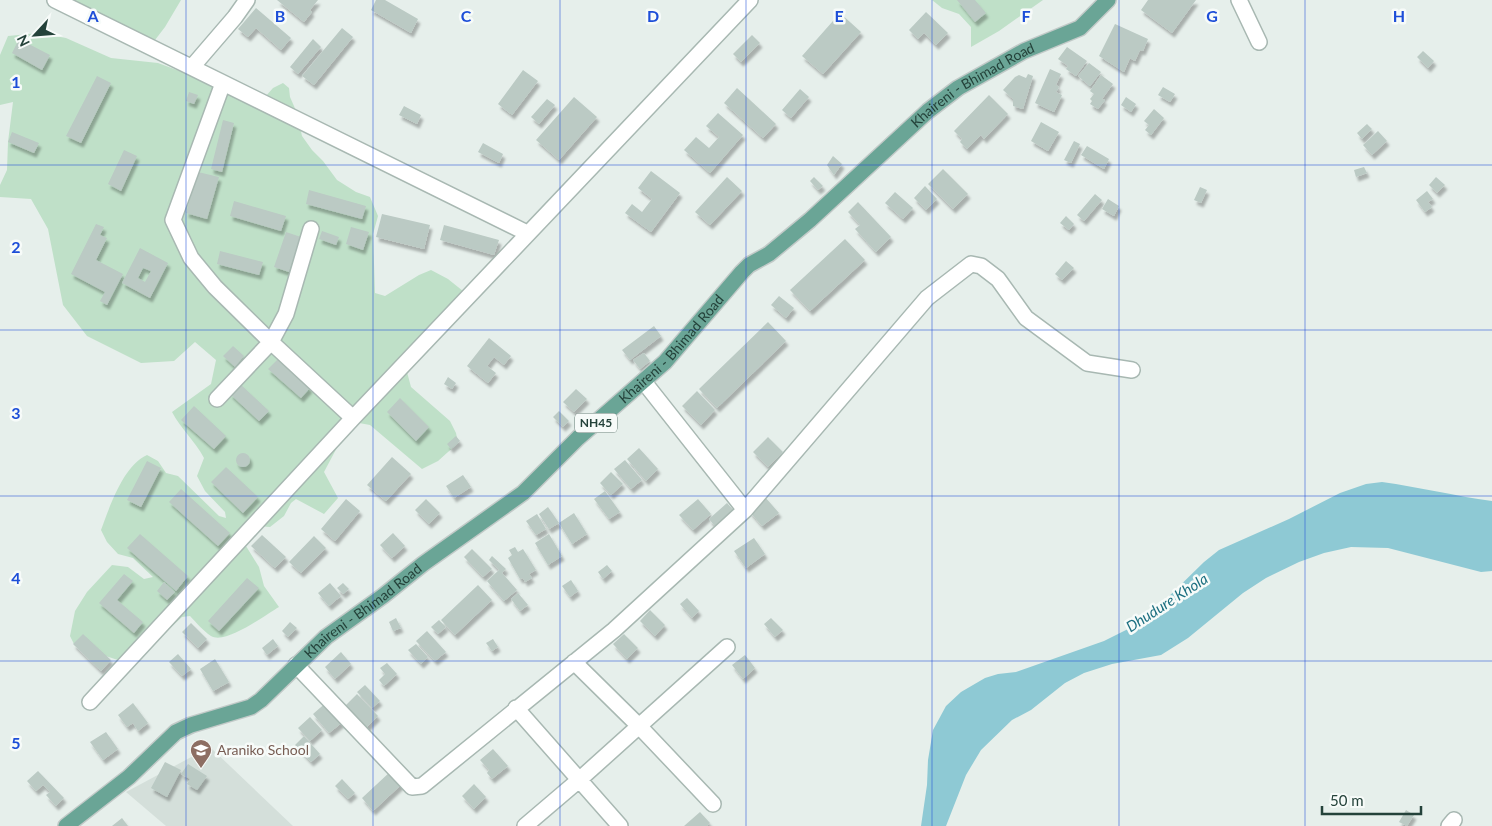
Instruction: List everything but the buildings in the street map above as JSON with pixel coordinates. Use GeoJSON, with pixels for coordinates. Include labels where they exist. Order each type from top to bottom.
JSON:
{"type":"FeatureCollection","features":[{"type":"Feature","properties":{"kind":"main road","name":"Khaireni - Bhimad Road"},"geometry":{"type":"LineString","coordinates":[[66,826],[129,777],[176,732],[191,725],[251,707],[261,700],[326,637],[523,493],[578,438],[665,362],[749,265],[769,254],[810,220],[928,111],[958,88],[980,75],[1024,52],[1080,28],[1108,0]]}},
{"type":"Feature","properties":{"kind":"street"},"geometry":{"type":"LineString","coordinates":[[55,0],[527,233]]}},
{"type":"Feature","properties":{"kind":"street"},"geometry":{"type":"LineString","coordinates":[[192,67],[235,17],[247,0]]}},
{"type":"Feature","properties":{"kind":"street"},"geometry":{"type":"LineString","coordinates":[[90,702],[353,418],[750,0]]}},
{"type":"Feature","properties":{"kind":"street"},"geometry":{"type":"LineString","coordinates":[[1239,0],[1259,42]]}},
{"type":"Feature","properties":{"kind":"street"},"geometry":{"type":"LineString","coordinates":[[223,83],[173,220],[191,258],[215,287],[353,418]]}},
{"type":"Feature","properties":{"kind":"street"},"geometry":{"type":"LineString","coordinates":[[217,399],[271,342],[286,314],[311,229]]}},
{"type":"Feature","properties":{"kind":"street"},"geometry":{"type":"LineString","coordinates":[[296,665],[412,787],[422,786],[614,630],[745,510],[927,298],[971,264],[981,266],[998,279],[1026,318],[1087,363],[1132,370]]}},
{"type":"Feature","properties":{"kind":"street"},"geometry":{"type":"LineString","coordinates":[[644,382],[745,510]]}},
{"type":"Feature","properties":{"kind":"street"},"geometry":{"type":"LineString","coordinates":[[525,826],[727,647]]}},
{"type":"Feature","properties":{"kind":"street"},"geometry":{"type":"LineString","coordinates":[[574,662],[639,726],[713,804]]}},
{"type":"Feature","properties":{"kind":"street"},"geometry":{"type":"LineString","coordinates":[[516,708],[620,826]]}},
{"type":"Feature","properties":{"kind":"shaded area","name":"Araniko School"},"geometry":{"type":"Polygon","coordinates":[[[210,747],[293,826],[166,826],[126,792],[210,747]]]}},
{"type":"Feature","properties":{"kind":"green space"},"geometry":{"type":"Polygon","coordinates":[[[73,0],[181,0],[155,40],[73,0]]]}},
{"type":"Feature","properties":{"kind":"green space"},"geometry":{"type":"Polygon","coordinates":[[[932,0],[1043,0],[999,31],[971,47],[971,27],[959,14],[942,8],[932,0]]]}},
{"type":"Feature","properties":{"kind":"green space"},"geometry":{"type":"Polygon","coordinates":[[[39,33],[66,38],[111,58],[158,63],[228,89],[265,97],[273,88],[283,83],[289,88],[302,136],[312,150],[337,180],[356,192],[370,197],[378,216],[373,234],[375,293],[385,296],[419,275],[431,270],[448,279],[463,291],[460,311],[407,372],[411,387],[450,421],[456,433],[458,443],[438,461],[422,469],[370,425],[359,423],[341,440],[324,472],[338,498],[324,514],[296,499],[291,503],[284,516],[270,527],[241,526],[241,538],[259,567],[264,586],[279,607],[235,633],[218,638],[208,634],[190,616],[182,617],[153,644],[121,661],[75,646],[70,636],[75,611],[87,592],[112,565],[128,567],[144,579],[153,577],[133,558],[118,554],[107,542],[101,530],[124,477],[139,460],[147,455],[158,461],[166,473],[178,476],[219,516],[226,518],[225,512],[205,491],[197,476],[204,458],[172,412],[211,384],[216,360],[195,342],[174,361],[141,363],[87,336],[63,305],[48,229],[31,199],[0,197],[0,185],[7,170],[13,102],[0,105],[0,55],[8,36],[39,33]]]}},
{"type":"Feature","properties":{"kind":"water","name":"Dhudure Khola"},"geometry":{"type":"Polygon","coordinates":[[[1382,482],[1492,501],[1492,571],[1481,572],[1388,548],[1351,547],[1324,553],[1299,562],[1266,578],[1243,593],[1188,638],[1161,655],[1112,664],[1084,673],[1065,683],[1031,710],[1012,720],[981,750],[966,775],[946,826],[921,826],[933,730],[946,706],[961,692],[985,678],[1016,672],[1104,641],[1128,629],[1160,605],[1219,550],[1289,519],[1340,493],[1366,484],[1382,482]]]}},
{"type":"Feature","properties":{"kind":"place","name":"Araniko School"},"geometry":{"type":"Point","coordinates":[201,769]}}]}
